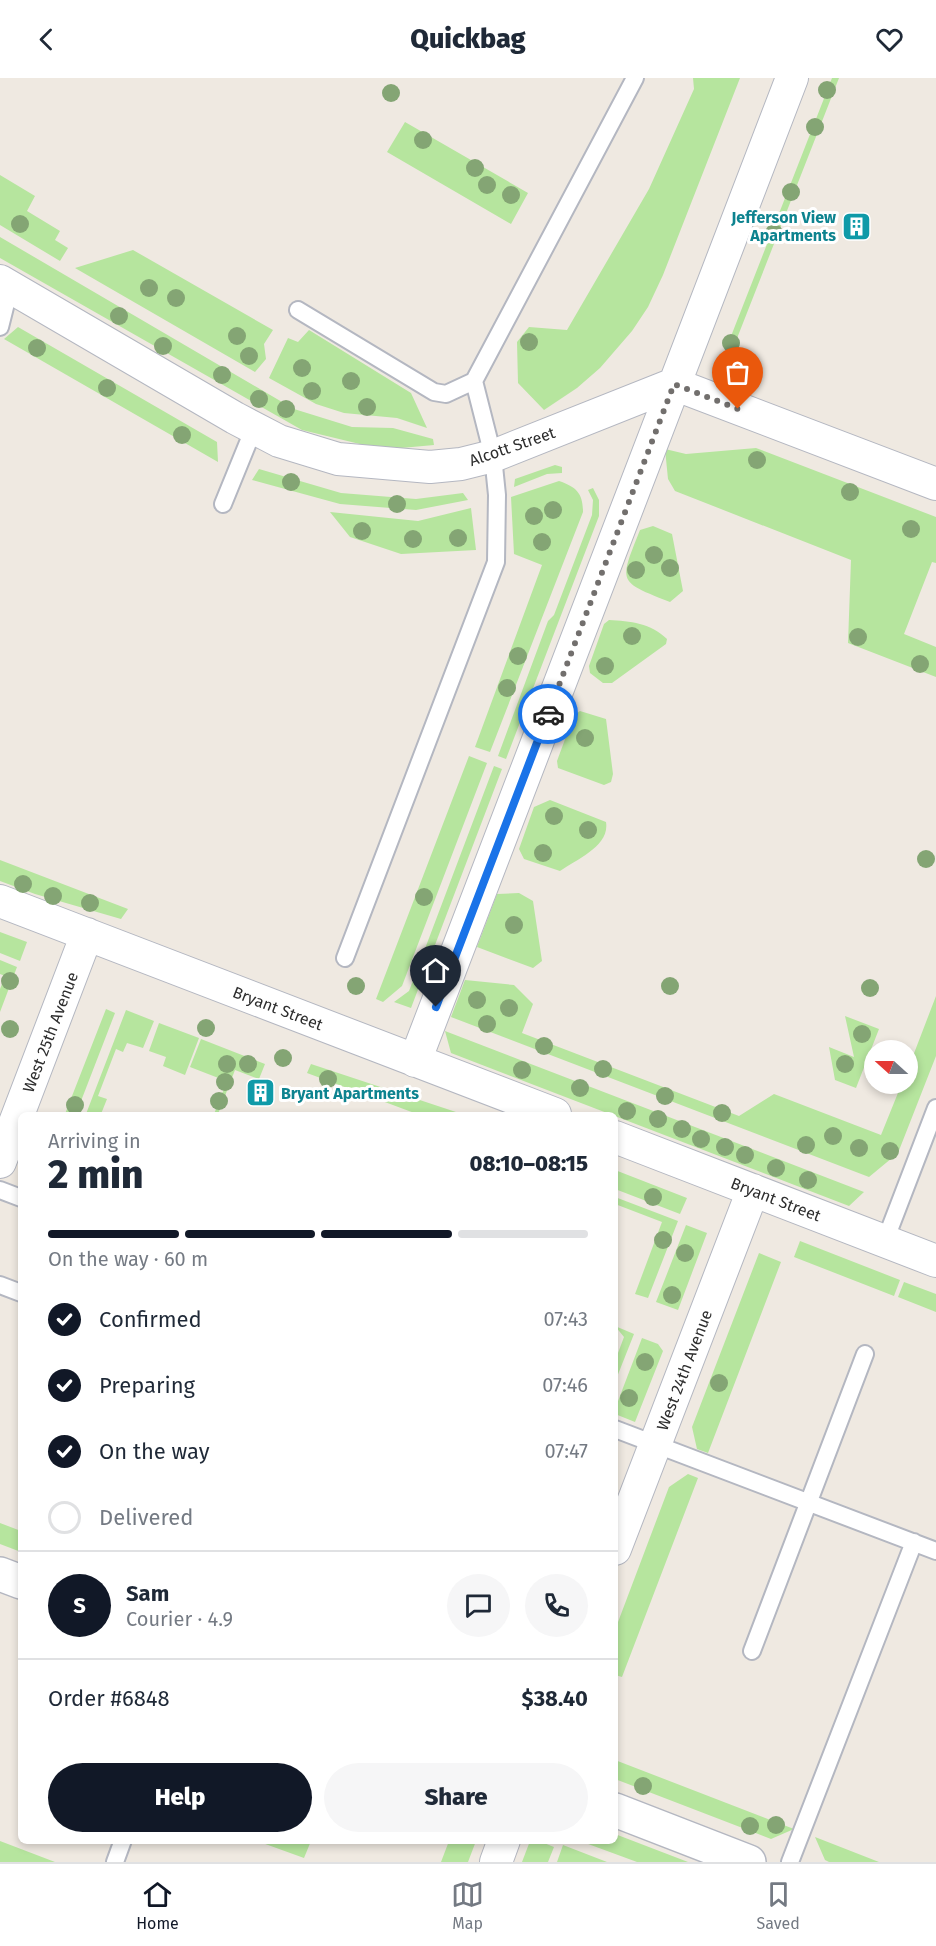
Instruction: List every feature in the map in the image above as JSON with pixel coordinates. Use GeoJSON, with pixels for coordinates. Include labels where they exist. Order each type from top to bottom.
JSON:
{"type":"FeatureCollection","features":[{"type":"Feature","properties":{"kind":"street"},"geometry":{"type":"LineString","coordinates":[[415,1061],[792,78]]}},
{"type":"Feature","properties":{"kind":"street","name":"Alcott Street"},"geometry":{"type":"LineString","coordinates":[[5,284],[254,428],[308,451],[371,464],[430,467],[493,456],[674,384]]}},
{"type":"Feature","properties":{"kind":"street"},"geometry":{"type":"LineString","coordinates":[[674,384],[936,484]]}},
{"type":"Feature","properties":{"kind":"street","name":"Bryant Street"},"geometry":{"type":"LineString","coordinates":[[0,901],[550,1112]]}},
{"type":"Feature","properties":{"kind":"street","name":"West 25th Avenue"},"geometry":{"type":"LineString","coordinates":[[19,1112],[87,934]]}},
{"type":"Feature","properties":{"kind":"street","name":"West 25th Avenue"},"geometry":{"type":"LineString","coordinates":[[0,1162],[18,1115]]}},
{"type":"Feature","properties":{"kind":"street","name":"Bryant Street"},"geometry":{"type":"LineString","coordinates":[[618,1138],[936,1261]]}},
{"type":"Feature","properties":{"kind":"street","name":"West 24th Avenue"},"geometry":{"type":"LineString","coordinates":[[618,1532],[655,1444],[753,1190]]}},
{"type":"Feature","properties":{"kind":"street"},"geometry":{"type":"LineString","coordinates":[[0,1574],[18,1581]]}},
{"type":"Feature","properties":{"kind":"street"},"geometry":{"type":"LineString","coordinates":[[618,1811],[749,1862]]}},
{"type":"Feature","properties":{"kind":"street"},"geometry":{"type":"LineString","coordinates":[[496,1862],[503,1844]]}},
{"type":"Feature","properties":{"kind":"lane"},"geometry":{"type":"LineString","coordinates":[[298,310],[434,392],[446,394],[474,381],[635,78]]}},
{"type":"Feature","properties":{"kind":"lane"},"geometry":{"type":"LineString","coordinates":[[0,327],[5,284]]}},
{"type":"Feature","properties":{"kind":"lane"},"geometry":{"type":"LineString","coordinates":[[345,958],[496,562],[498,495],[493,456],[474,381]]}},
{"type":"Feature","properties":{"kind":"lane"},"geometry":{"type":"LineString","coordinates":[[223,504],[254,428]]}},
{"type":"Feature","properties":{"kind":"lane"},"geometry":{"type":"LineString","coordinates":[[885,1241],[936,1108]]}},
{"type":"Feature","properties":{"kind":"lane"},"geometry":{"type":"LineString","coordinates":[[0,1190],[18,1197]]}},
{"type":"Feature","properties":{"kind":"lane"},"geometry":{"type":"LineString","coordinates":[[0,1285],[18,1292]]}},
{"type":"Feature","properties":{"kind":"lane"},"geometry":{"type":"LineString","coordinates":[[752,1651],[865,1354]]}},
{"type":"Feature","properties":{"kind":"lane"},"geometry":{"type":"LineString","coordinates":[[618,1430],[936,1551]]}},
{"type":"Feature","properties":{"kind":"lane"},"geometry":{"type":"LineString","coordinates":[[790,1862],[914,1542]]}},
{"type":"Feature","properties":{"kind":"lane"},"geometry":{"type":"LineString","coordinates":[[115,1862],[122,1844]]}},
{"type":"Feature","properties":{"kind":"green space"},"geometry":{"type":"Polygon","coordinates":[[[693,78],[740,78],[663,275],[648,307],[632,331],[600,368],[577,388],[544,410],[518,383],[517,342],[529,327],[567,330],[649,189],[694,89],[693,78]]]}},
{"type":"Feature","properties":{"kind":"green space"},"geometry":{"type":"Polygon","coordinates":[[[832,78],[839,78],[723,374],[717,372],[832,78]]]}},
{"type":"Feature","properties":{"kind":"green space"},"geometry":{"type":"Polygon","coordinates":[[[405,122],[528,193],[511,224],[387,152],[405,122]]]}},
{"type":"Feature","properties":{"kind":"green space"},"geometry":{"type":"Polygon","coordinates":[[[0,175],[35,196],[27,211],[60,231],[55,240],[68,248],[60,261],[0,225],[0,175]]]}},
{"type":"Feature","properties":{"kind":"green space"},"geometry":{"type":"Polygon","coordinates":[[[0,237],[294,409],[352,427],[393,428],[433,439],[434,445],[401,448],[368,446],[302,430],[0,258],[0,237]]]}},
{"type":"Feature","properties":{"kind":"green space"},"geometry":{"type":"Polygon","coordinates":[[[133,250],[273,330],[264,344],[266,359],[255,372],[75,268],[133,250]]]}},
{"type":"Feature","properties":{"kind":"green space"},"geometry":{"type":"Polygon","coordinates":[[[18,327],[217,442],[218,462],[4,339],[18,327]]]}},
{"type":"Feature","properties":{"kind":"green space"},"geometry":{"type":"Polygon","coordinates":[[[309,330],[411,393],[427,428],[397,418],[344,413],[316,404],[269,378],[288,338],[298,342],[309,330]]]}},
{"type":"Feature","properties":{"kind":"green space"},"geometry":{"type":"Polygon","coordinates":[[[756,448],[936,517],[936,563],[932,562],[904,634],[936,647],[936,677],[848,643],[851,560],[675,491],[668,479],[665,449],[686,454],[756,448]]]}},
{"type":"Feature","properties":{"kind":"green space"},"geometry":{"type":"Polygon","coordinates":[[[555,465],[562,467],[562,473],[547,474],[514,487],[515,479],[555,465]]]}},
{"type":"Feature","properties":{"kind":"green space"},"geometry":{"type":"Polygon","coordinates":[[[259,469],[341,493],[416,499],[463,493],[468,500],[416,510],[340,504],[252,480],[259,469]]]}},
{"type":"Feature","properties":{"kind":"green space"},"geometry":{"type":"Polygon","coordinates":[[[559,481],[578,492],[582,500],[583,512],[490,752],[475,747],[542,565],[514,554],[511,497],[559,481]]]}},
{"type":"Feature","properties":{"kind":"green space"},"geometry":{"type":"Polygon","coordinates":[[[593,488],[599,500],[599,516],[506,759],[498,756],[548,621],[554,615],[592,515],[593,500],[588,490],[593,488]]]}},
{"type":"Feature","properties":{"kind":"green space"},"geometry":{"type":"Polygon","coordinates":[[[471,508],[476,550],[401,554],[350,537],[330,512],[418,521],[471,508]]]}},
{"type":"Feature","properties":{"kind":"green space"},"geometry":{"type":"Polygon","coordinates":[[[653,526],[672,534],[683,591],[670,602],[640,589],[627,578],[628,561],[640,530],[653,526]]]}},
{"type":"Feature","properties":{"kind":"green space"},"geometry":{"type":"Polygon","coordinates":[[[609,620],[647,626],[667,639],[666,644],[612,683],[603,683],[590,673],[589,666],[604,624],[609,620]]]}},
{"type":"Feature","properties":{"kind":"green space"},"geometry":{"type":"Polygon","coordinates":[[[580,711],[606,719],[613,774],[611,782],[604,785],[558,768],[557,761],[574,715],[580,711]]]}},
{"type":"Feature","properties":{"kind":"green space"},"geometry":{"type":"Polygon","coordinates":[[[469,756],[487,763],[402,986],[383,1002],[376,999],[469,756]]]}},
{"type":"Feature","properties":{"kind":"green space"},"geometry":{"type":"Polygon","coordinates":[[[494,766],[502,769],[411,1008],[394,1002],[409,991],[494,766]]]}},
{"type":"Feature","properties":{"kind":"green space"},"geometry":{"type":"Polygon","coordinates":[[[550,800],[606,822],[606,831],[598,845],[560,871],[524,859],[519,849],[534,807],[550,800]]]}},
{"type":"Feature","properties":{"kind":"green space"},"geometry":{"type":"Polygon","coordinates":[[[0,860],[128,909],[121,919],[35,894],[0,881],[0,860]]]}},
{"type":"Feature","properties":{"kind":"green space"},"geometry":{"type":"Polygon","coordinates":[[[519,893],[533,901],[542,961],[533,968],[477,947],[497,894],[519,893]]]}},
{"type":"Feature","properties":{"kind":"green space"},"geometry":{"type":"Polygon","coordinates":[[[0,932],[27,942],[20,961],[0,953],[0,932]]]}},
{"type":"Feature","properties":{"kind":"green space"},"geometry":{"type":"Polygon","coordinates":[[[0,960],[17,967],[0,1012],[0,989],[5,976],[0,974],[0,960]]]}},
{"type":"Feature","properties":{"kind":"green space"},"geometry":{"type":"Polygon","coordinates":[[[465,980],[514,985],[533,1004],[522,1033],[739,1116],[774,1094],[881,1135],[898,1094],[918,1094],[918,1043],[936,996],[936,1056],[898,1153],[869,1177],[451,1017],[465,980]]]}},
{"type":"Feature","properties":{"kind":"green space"},"geometry":{"type":"Polygon","coordinates":[[[106,1009],[115,1013],[77,1112],[66,1112],[106,1009]]]}},
{"type":"Feature","properties":{"kind":"green space"},"geometry":{"type":"Polygon","coordinates":[[[126,1010],[154,1021],[143,1048],[127,1043],[123,1052],[116,1049],[98,1096],[107,1099],[102,1112],[87,1112],[126,1010]]]}},
{"type":"Feature","properties":{"kind":"green space"},"geometry":{"type":"Polygon","coordinates":[[[845,1016],[879,1029],[875,1040],[864,1040],[864,1067],[856,1088],[835,1080],[829,1047],[854,1057],[845,1016]]]}},
{"type":"Feature","properties":{"kind":"green space"},"geometry":{"type":"Polygon","coordinates":[[[159,1023],[199,1038],[185,1075],[163,1066],[166,1057],[149,1051],[159,1023]]]}},
{"type":"Feature","properties":{"kind":"green space"},"geometry":{"type":"Polygon","coordinates":[[[445,1031],[864,1192],[849,1206],[618,1117],[618,1112],[604,1112],[451,1053],[445,1031]]]}},
{"type":"Feature","properties":{"kind":"green space"},"geometry":{"type":"Polygon","coordinates":[[[201,1039],[265,1064],[259,1079],[235,1070],[219,1112],[215,1112],[224,1089],[218,1087],[221,1079],[190,1067],[201,1039]]]}},
{"type":"Feature","properties":{"kind":"green space"},"geometry":{"type":"Polygon","coordinates":[[[311,1064],[456,1112],[412,1112],[307,1073],[311,1064]]]}},
{"type":"Feature","properties":{"kind":"green space"},"geometry":{"type":"Polygon","coordinates":[[[618,1171],[687,1198],[680,1214],[618,1190],[618,1171]]]}},
{"type":"Feature","properties":{"kind":"green space"},"geometry":{"type":"Polygon","coordinates":[[[618,1198],[678,1221],[648,1298],[635,1294],[662,1222],[618,1205],[618,1198]]]}},
{"type":"Feature","properties":{"kind":"green space"},"geometry":{"type":"Polygon","coordinates":[[[686,1225],[707,1233],[678,1310],[656,1302],[686,1225]]]}},
{"type":"Feature","properties":{"kind":"green space"},"geometry":{"type":"Polygon","coordinates":[[[800,1241],[900,1280],[894,1296],[794,1257],[800,1241]]]}},
{"type":"Feature","properties":{"kind":"green space"},"geometry":{"type":"Polygon","coordinates":[[[759,1253],[781,1262],[708,1453],[697,1449],[692,1427],[759,1253]]]}},
{"type":"Feature","properties":{"kind":"green space"},"geometry":{"type":"Polygon","coordinates":[[[904,1282],[936,1294],[936,1312],[898,1297],[904,1282]]]}},
{"type":"Feature","properties":{"kind":"green space"},"geometry":{"type":"Polygon","coordinates":[[[618,1327],[634,1334],[618,1374],[618,1353],[624,1337],[618,1327]]]}},
{"type":"Feature","properties":{"kind":"green space"},"geometry":{"type":"Polygon","coordinates":[[[642,1338],[658,1344],[663,1351],[635,1422],[618,1415],[618,1401],[642,1338]]]}},
{"type":"Feature","properties":{"kind":"green space"},"geometry":{"type":"Polygon","coordinates":[[[688,1474],[698,1478],[622,1677],[618,1676],[618,1622],[669,1487],[688,1474]]]}},
{"type":"Feature","properties":{"kind":"green space"},"geometry":{"type":"Polygon","coordinates":[[[0,1523],[18,1530],[18,1551],[0,1544],[0,1523]]]}},
{"type":"Feature","properties":{"kind":"green space"},"geometry":{"type":"Polygon","coordinates":[[[618,1761],[794,1829],[771,1839],[618,1780],[618,1761]]]}},
{"type":"Feature","properties":{"kind":"green space"},"geometry":{"type":"Polygon","coordinates":[[[618,1835],[688,1862],[637,1862],[588,1844],[618,1844],[618,1835]]]}},
{"type":"Feature","properties":{"kind":"green space"},"geometry":{"type":"Polygon","coordinates":[[[815,1837],[879,1862],[829,1862],[825,1860],[815,1837]]]}},
{"type":"Feature","properties":{"kind":"green space"},"geometry":{"type":"Polygon","coordinates":[[[0,1841],[55,1862],[0,1862],[0,1841]]]}},
{"type":"Feature","properties":{"kind":"green space"},"geometry":{"type":"Polygon","coordinates":[[[265,1844],[310,1844],[304,1858],[265,1844]]]}},
{"type":"Feature","properties":{"kind":"green space"},"geometry":{"type":"Polygon","coordinates":[[[448,1844],[475,1844],[468,1862],[441,1862],[448,1844]]]}},
{"type":"Feature","properties":{"kind":"green space"},"geometry":{"type":"Polygon","coordinates":[[[529,1844],[546,1844],[554,1847],[548,1862],[522,1862],[529,1844]]]}},
{"type":"Feature","properties":{"kind":"green space"},"geometry":{"type":"Polygon","coordinates":[[[563,1845],[607,1862],[557,1862],[563,1845]]]}},
{"type":"Feature","properties":{"kind":"way so far"},"geometry":{"type":"LineString","coordinates":[[548,714],[674,384],[738,409]]}},
{"type":"Feature","properties":{"kind":"place","name":"Jefferson View Apartments"},"geometry":{"type":"Point","coordinates":[857,226]}},
{"type":"Feature","properties":{"kind":"place","name":"Bryant Apartments"},"geometry":{"type":"Point","coordinates":[260,1093]}},
{"type":"Feature","properties":{"kind":"route"},"geometry":{"type":"LineString","coordinates":[[436,1007],[548,714]]}}]}
